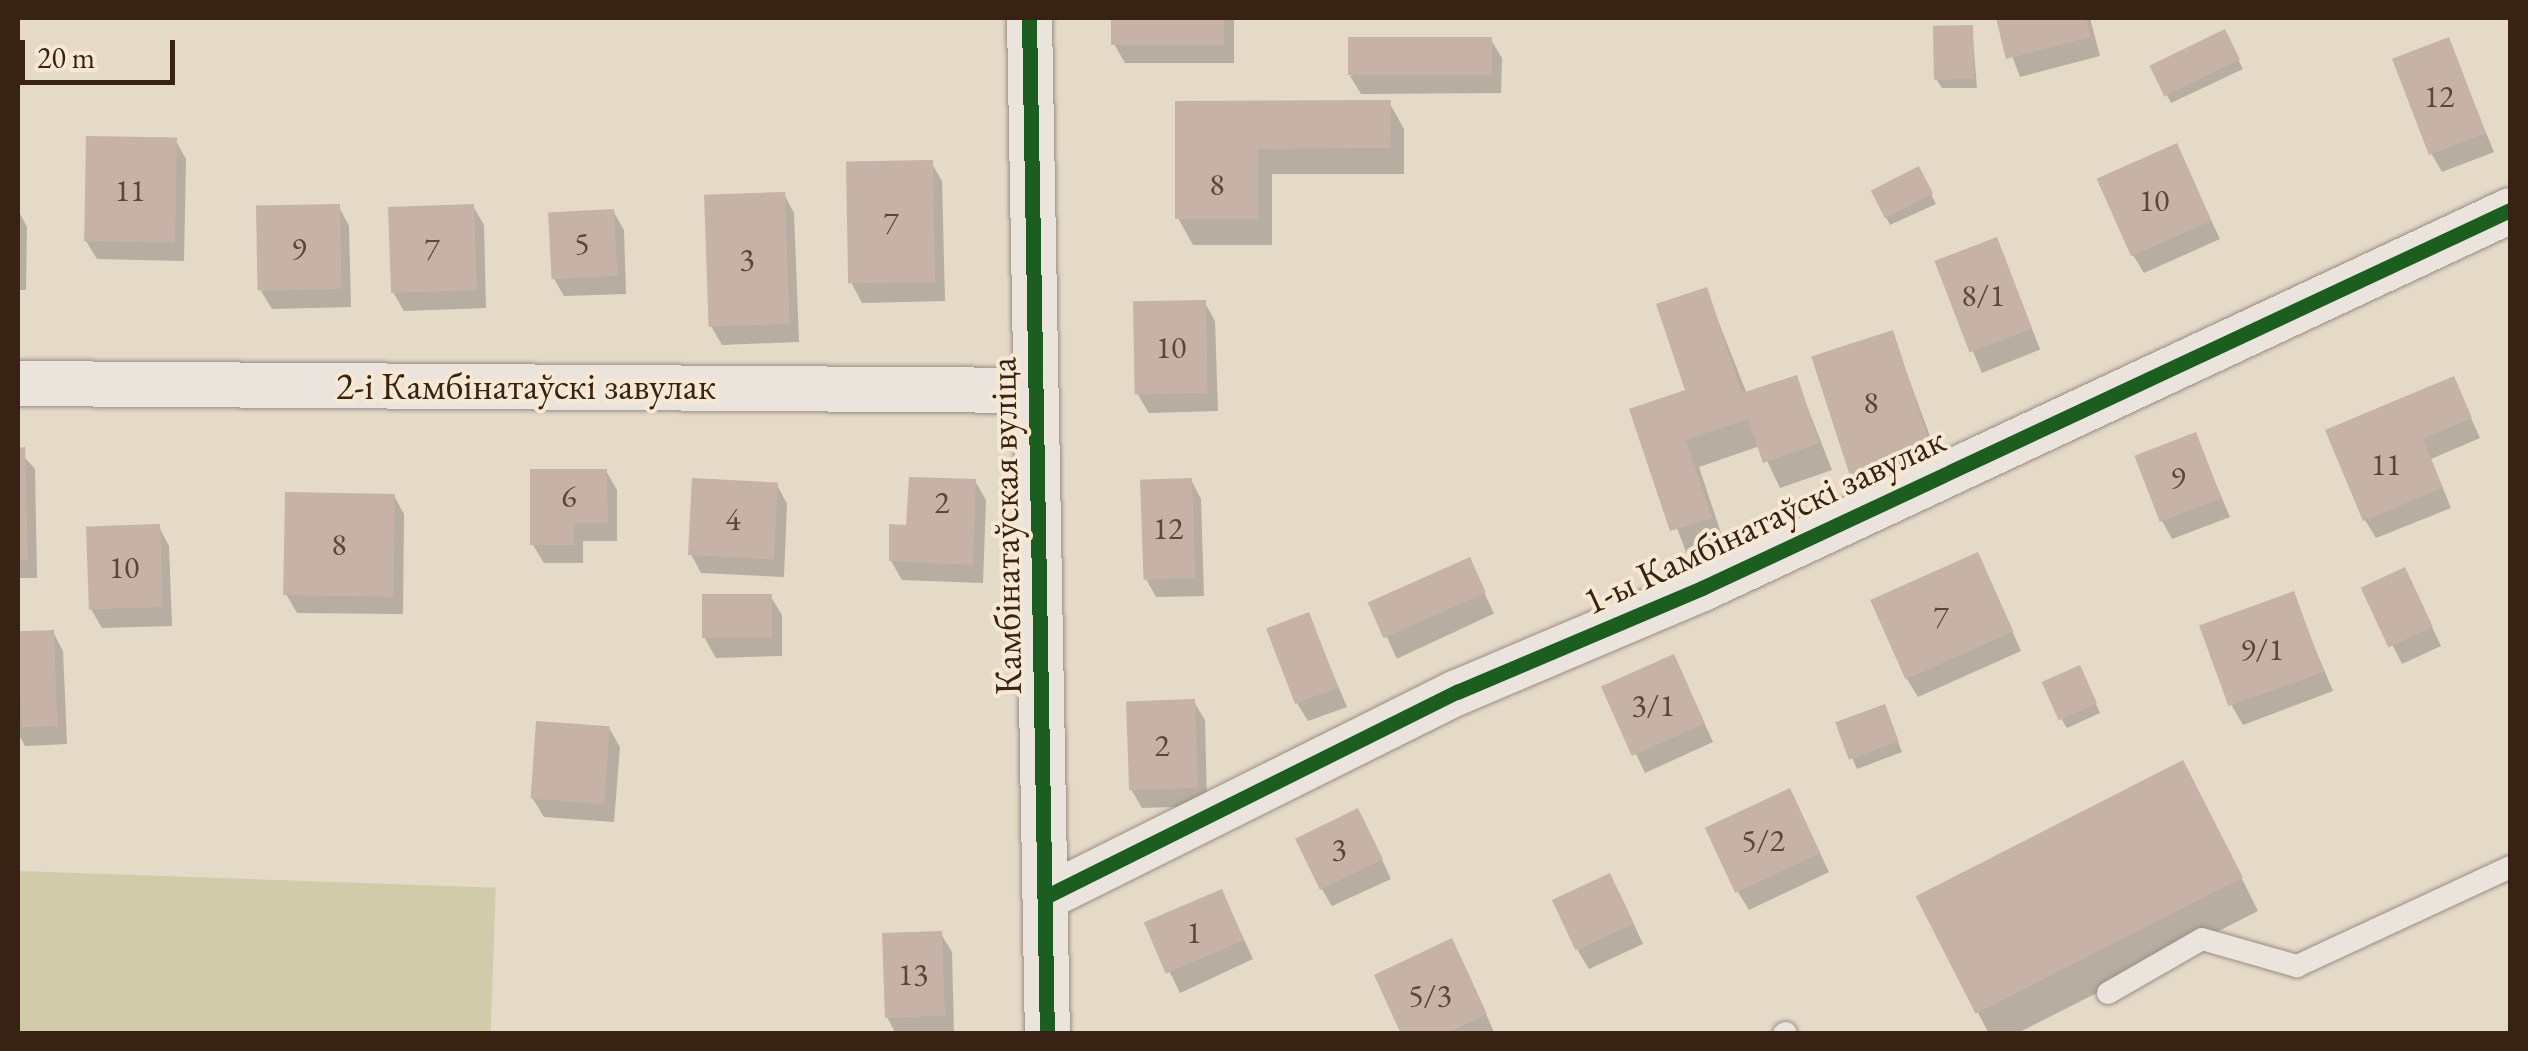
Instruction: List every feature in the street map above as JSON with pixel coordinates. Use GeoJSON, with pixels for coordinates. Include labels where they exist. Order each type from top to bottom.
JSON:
{"type":"FeatureCollection","features":[{"type":"Feature","properties":{"kind":"street","name":"Камбінатаўская вуліца"},"geometry":{"type":"LineString","coordinates":[[1029,18],[1047,1034]]}},
{"type":"Feature","properties":{"kind":"street","name":"1-ы Камбінатаўскі завулак"},"geometry":{"type":"LineString","coordinates":[[1047,896],[1458,692],[1702,588],[2510,210]]}},
{"type":"Feature","properties":{"kind":"street","name":"2-і Камбінатаўскі завулак"},"geometry":{"type":"LineString","coordinates":[[18,382],[1034,390]]}},
{"type":"Feature","properties":{"kind":"lane"},"geometry":{"type":"LineString","coordinates":[[2108,993],[2202,939],[2297,966],[2510,867]]}},
{"type":"Feature","properties":{"kind":"shaded area"},"geometry":{"type":"Polygon","coordinates":[[[18,871],[496,888],[491,1034],[18,1033],[18,871]]]}},
{"type":"Feature","properties":{"kind":"building"},"geometry":{"type":"Polygon","coordinates":[[[1111,18],[1224,18],[1224,45],[1111,45],[1111,18]]]}},
{"type":"Feature","properties":{"kind":"building"},"geometry":{"type":"Polygon","coordinates":[[[1996,18],[2086,18],[2091,37],[2006,59],[1996,18]]]}},
{"type":"Feature","properties":{"kind":"building"},"geometry":{"type":"Polygon","coordinates":[[[1973,25],[1974,79],[1934,80],[1933,26],[1973,25]]]}},
{"type":"Feature","properties":{"kind":"building"},"geometry":{"type":"Polygon","coordinates":[[[2225,29],[2240,60],[2164,96],[2150,66],[2225,29]]]}},
{"type":"Feature","properties":{"kind":"building"},"geometry":{"type":"Polygon","coordinates":[[[1348,37],[1492,37],[1492,75],[1348,75],[1348,37]]]}},
{"type":"Feature","properties":{"kind":"building"},"geometry":{"type":"Polygon","coordinates":[[[2449,37],[2486,133],[2429,155],[2392,59],[2449,37]]]}},
{"type":"Feature","properties":{"kind":"building"},"geometry":{"type":"Polygon","coordinates":[[[1391,100],[1390,148],[1258,149],[1258,219],[1175,219],[1175,101],[1391,100]]]}},
{"type":"Feature","properties":{"kind":"building"},"geometry":{"type":"Polygon","coordinates":[[[86,136],[177,138],[175,243],[84,241],[86,136]]]}},
{"type":"Feature","properties":{"kind":"building"},"geometry":{"type":"Polygon","coordinates":[[[2177,143],[2212,221],[2131,256],[2097,179],[2177,143]]]}},
{"type":"Feature","properties":{"kind":"building"},"geometry":{"type":"Polygon","coordinates":[[[933,160],[935,282],[848,283],[846,162],[933,160]]]}},
{"type":"Feature","properties":{"kind":"building"},"geometry":{"type":"Polygon","coordinates":[[[1919,166],[1933,194],[1885,218],[1871,191],[1919,166]]]}},
{"type":"Feature","properties":{"kind":"building"},"geometry":{"type":"Polygon","coordinates":[[[785,192],[790,324],[709,327],[704,195],[785,192]]]}},
{"type":"Feature","properties":{"kind":"building"},"geometry":{"type":"Polygon","coordinates":[[[340,204],[341,289],[257,290],[256,205],[340,204]]]}},
{"type":"Feature","properties":{"kind":"building"},"geometry":{"type":"Polygon","coordinates":[[[474,204],[477,290],[391,293],[388,207],[474,204]]]}},
{"type":"Feature","properties":{"kind":"building"},"geometry":{"type":"Polygon","coordinates":[[[614,209],[618,276],[552,279],[548,212],[614,209]]]}},
{"type":"Feature","properties":{"kind":"building"},"geometry":{"type":"Polygon","coordinates":[[[1997,237],[2032,328],[1970,353],[1934,261],[1997,237]]]}},
{"type":"Feature","properties":{"kind":"building"},"geometry":{"type":"Polygon","coordinates":[[[1707,287],[1742,393],[1797,375],[1819,443],[1763,463],[1748,419],[1686,440],[1712,518],[1670,531],[1629,409],[1685,390],[1656,304],[1707,287]]]}},
{"type":"Feature","properties":{"kind":"building"},"geometry":{"type":"Polygon","coordinates":[[[1206,300],[1208,393],[1135,394],[1133,301],[1206,300]]]}},
{"type":"Feature","properties":{"kind":"building"},"geometry":{"type":"Polygon","coordinates":[[[1893,330],[1931,447],[1849,474],[1811,357],[1893,330]]]}},
{"type":"Feature","properties":{"kind":"building"},"geometry":{"type":"Polygon","coordinates":[[[2454,376],[2472,418],[2423,439],[2443,488],[2363,521],[2325,430],[2454,376]]]}},
{"type":"Feature","properties":{"kind":"building"},"geometry":{"type":"Polygon","coordinates":[[[2196,432],[2221,498],[2160,522],[2134,456],[2196,432]]]}},
{"type":"Feature","properties":{"kind":"building"},"geometry":{"type":"Polygon","coordinates":[[[25,447],[28,560],[18,560],[18,448],[25,447]]]}},
{"type":"Feature","properties":{"kind":"building"},"geometry":{"type":"Polygon","coordinates":[[[530,469],[607,469],[608,523],[574,523],[574,545],[530,545],[530,469]]]}},
{"type":"Feature","properties":{"kind":"building"},"geometry":{"type":"Polygon","coordinates":[[[909,477],[976,479],[973,565],[889,561],[889,524],[906,525],[909,477]]]}},
{"type":"Feature","properties":{"kind":"building"},"geometry":{"type":"Polygon","coordinates":[[[692,478],[778,483],[774,559],[688,555],[692,478]]]}},
{"type":"Feature","properties":{"kind":"building"},"geometry":{"type":"Polygon","coordinates":[[[1192,478],[1195,578],[1144,580],[1140,480],[1192,478]]]}},
{"type":"Feature","properties":{"kind":"building"},"geometry":{"type":"Polygon","coordinates":[[[285,492],[395,494],[393,597],[283,595],[285,492]]]}},
{"type":"Feature","properties":{"kind":"building"},"geometry":{"type":"Polygon","coordinates":[[[160,524],[163,607],[89,610],[86,527],[160,524]]]}},
{"type":"Feature","properties":{"kind":"building"},"geometry":{"type":"Polygon","coordinates":[[[1978,552],[2013,631],[1906,679],[1870,600],[1978,552]]]}},
{"type":"Feature","properties":{"kind":"building"},"geometry":{"type":"Polygon","coordinates":[[[1470,557],[1486,593],[1384,638],[1368,603],[1470,557]]]}},
{"type":"Feature","properties":{"kind":"building"},"geometry":{"type":"Polygon","coordinates":[[[2405,567],[2433,627],[2388,648],[2361,588],[2405,567]]]}},
{"type":"Feature","properties":{"kind":"building"},"geometry":{"type":"Polygon","coordinates":[[[2294,591],[2323,672],[2229,706],[2199,626],[2294,591]]]}},
{"type":"Feature","properties":{"kind":"building"},"geometry":{"type":"Polygon","coordinates":[[[702,594],[772,594],[772,638],[702,638],[702,594]]]}},
{"type":"Feature","properties":{"kind":"building"},"geometry":{"type":"Polygon","coordinates":[[[1309,612],[1338,688],[1295,704],[1266,628],[1309,612]]]}},
{"type":"Feature","properties":{"kind":"building"},"geometry":{"type":"Polygon","coordinates":[[[54,630],[57,726],[21,727],[18,631],[54,630]]]}},
{"type":"Feature","properties":{"kind":"building"},"geometry":{"type":"Polygon","coordinates":[[[1674,654],[1705,723],[1632,756],[1601,687],[1674,654]]]}},
{"type":"Feature","properties":{"kind":"building"},"geometry":{"type":"Polygon","coordinates":[[[2080,665],[2097,703],[2059,720],[2042,682],[2080,665]]]}},
{"type":"Feature","properties":{"kind":"building"},"geometry":{"type":"Polygon","coordinates":[[[1195,699],[1198,788],[1129,790],[1126,701],[1195,699]]]}},
{"type":"Feature","properties":{"kind":"building"},"geometry":{"type":"Polygon","coordinates":[[[1885,704],[1899,742],[1849,760],[1835,722],[1885,704]]]}},
{"type":"Feature","properties":{"kind":"building"},"geometry":{"type":"Polygon","coordinates":[[[536,721],[610,726],[604,804],[531,799],[536,721]]]}},
{"type":"Feature","properties":{"kind":"building"},"geometry":{"type":"Polygon","coordinates":[[[2183,760],[2243,878],[1976,1014],[1916,896],[2183,760]]]}},
{"type":"Feature","properties":{"kind":"building"},"geometry":{"type":"Polygon","coordinates":[[[1790,788],[1820,853],[1735,893],[1705,828],[1790,788]]]}},
{"type":"Feature","properties":{"kind":"building"},"geometry":{"type":"Polygon","coordinates":[[[1358,808],[1383,859],[1320,890],[1295,839],[1358,808]]]}},
{"type":"Feature","properties":{"kind":"building"},"geometry":{"type":"Polygon","coordinates":[[[1610,873],[1634,924],[1576,951],[1552,900],[1610,873]]]}},
{"type":"Feature","properties":{"kind":"building"},"geometry":{"type":"Polygon","coordinates":[[[1222,889],[1244,941],[1166,974],[1144,922],[1222,889]]]}},
{"type":"Feature","properties":{"kind":"building"},"geometry":{"type":"Polygon","coordinates":[[[942,931],[945,1016],[885,1018],[882,933],[942,931]]]}},
{"type":"Feature","properties":{"kind":"building"},"geometry":{"type":"Polygon","coordinates":[[[1452,938],[1487,1014],[1446,1034],[1401,1034],[1374,975],[1452,938]]]}},
{"type":"Feature","properties":{"kind":"cycle path"},"geometry":{"type":"LineString","coordinates":[[1029,18],[1047,1034]]}},
{"type":"Feature","properties":{"kind":"cycle path"},"geometry":{"type":"LineString","coordinates":[[1047,896],[1457,692],[1702,588],[2510,210]]}}]}
